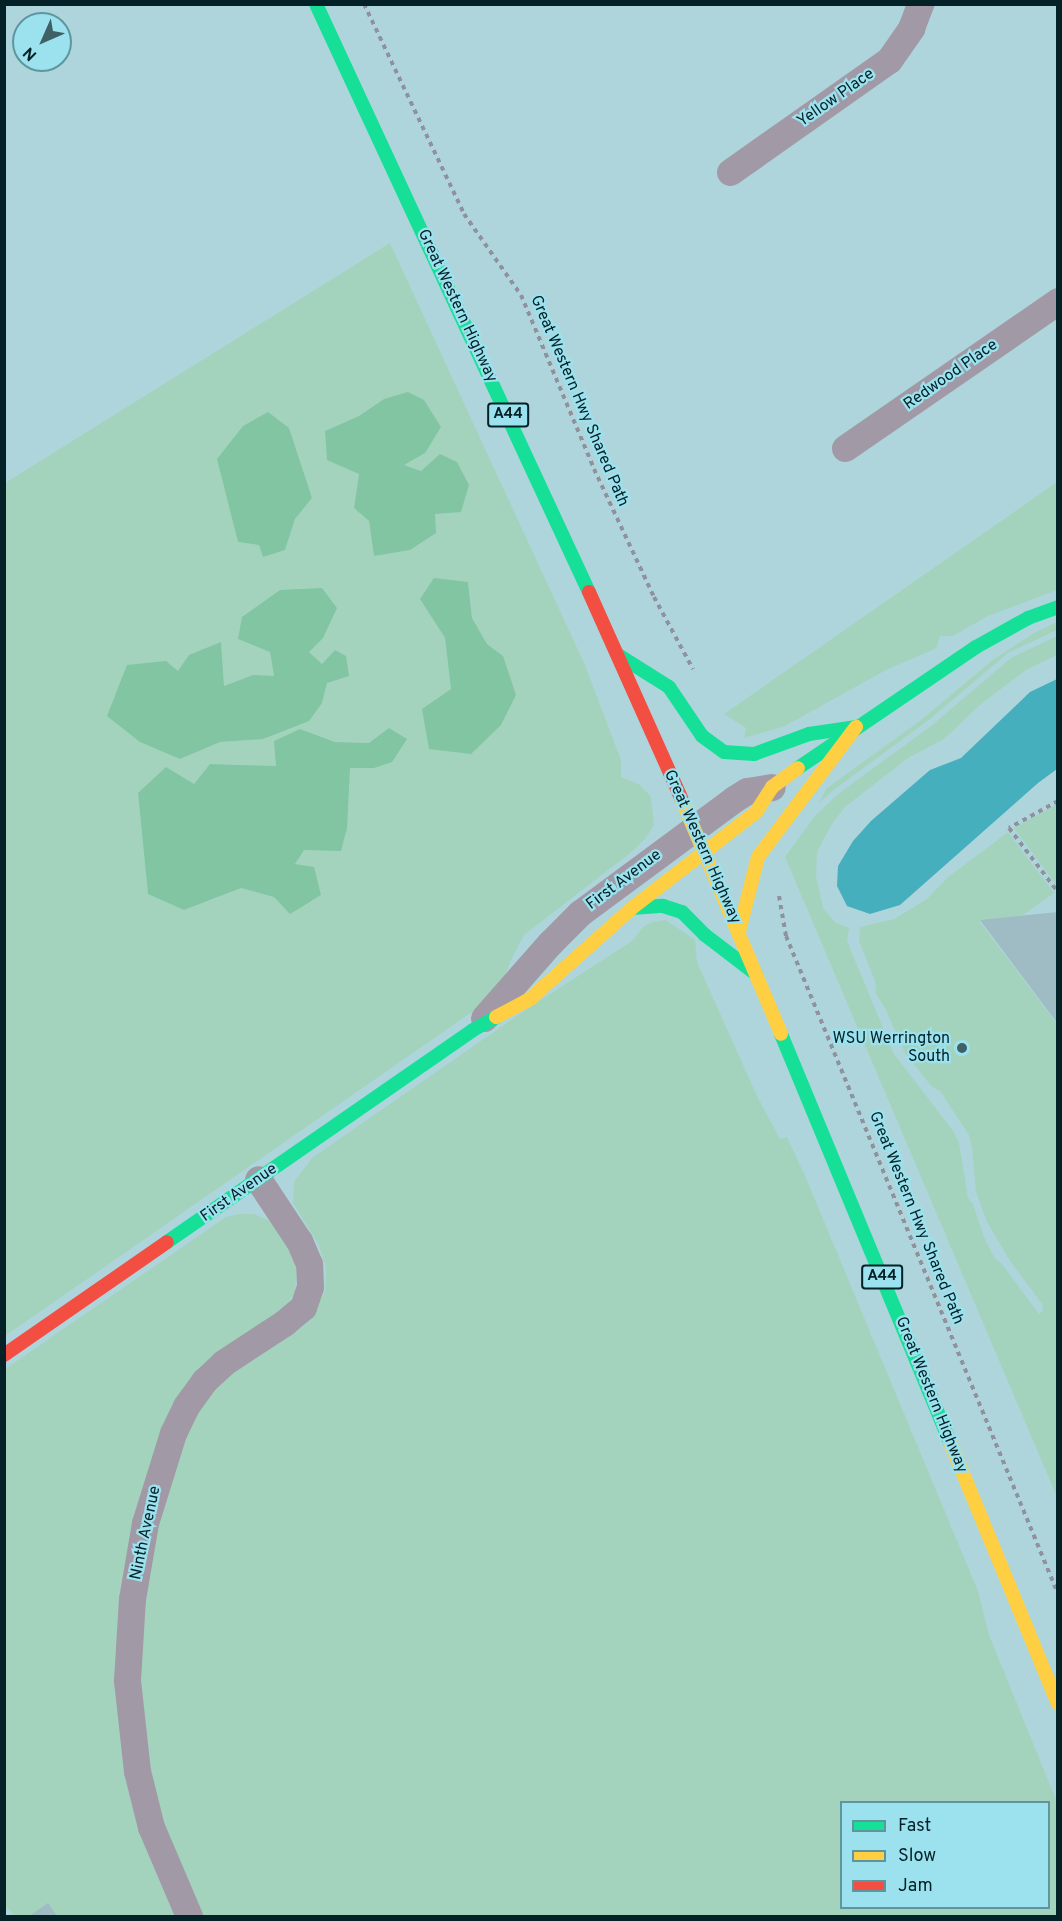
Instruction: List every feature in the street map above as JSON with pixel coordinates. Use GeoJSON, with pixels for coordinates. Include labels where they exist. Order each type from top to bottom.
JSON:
{"type":"FeatureCollection","features":[{"type":"Feature","properties":{"kind":"main road","name":"Great Western Highway"},"geometry":{"type":"LineString","coordinates":[[316,4],[618,655],[700,839],[1058,1704]]}},
{"type":"Feature","properties":{"kind":"main road","name":"First Avenue"},"geometry":{"type":"LineString","coordinates":[[772,787],[976,646],[1028,618],[1058,607]]}},
{"type":"Feature","properties":{"kind":"main road"},"geometry":{"type":"LineString","coordinates":[[618,655],[669,687],[702,736],[723,752],[754,754],[809,734],[856,727]]}},
{"type":"Feature","properties":{"kind":"main road"},"geometry":{"type":"LineString","coordinates":[[739,931],[758,857],[856,727]]}},
{"type":"Feature","properties":{"kind":"main road","name":"First Avenue"},"geometry":{"type":"LineString","coordinates":[[4,1355],[473,1030],[531,998],[632,908],[700,839]]}},
{"type":"Feature","properties":{"kind":"main road"},"geometry":{"type":"LineString","coordinates":[[632,908],[663,906],[682,912],[705,934],[759,977]]}},
{"type":"Feature","properties":{"kind":"street","name":"Yellow Place"},"geometry":{"type":"LineString","coordinates":[[730,172],[889,60],[911,28],[920,4]]}},
{"type":"Feature","properties":{"kind":"street","name":"Redwood Place"},"geometry":{"type":"LineString","coordinates":[[845,448],[1058,301]]}},
{"type":"Feature","properties":{"kind":"street","name":"First Avenue"},"geometry":{"type":"LineString","coordinates":[[473,1030],[550,943],[580,913],[700,839],[747,791],[772,787]]}},
{"type":"Feature","properties":{"kind":"street","name":"Ninth Avenue"},"geometry":{"type":"LineString","coordinates":[[189,1917],[151,1827],[137,1771],[127,1680],[132,1599],[145,1523],[172,1433],[186,1406],[204,1381],[223,1363],[284,1323],[303,1306],[310,1287],[309,1263],[299,1241],[258,1179]]}},
{"type":"Feature","properties":{"kind":"path","name":"Great Western Hwy Shared Path"},"geometry":{"type":"LineString","coordinates":[[364,4],[465,214],[520,295],[594,470],[654,597],[698,677]]}},
{"type":"Feature","properties":{"kind":"path"},"geometry":{"type":"LineString","coordinates":[[1058,801],[1009,828],[1058,892]]}},
{"type":"Feature","properties":{"kind":"path","name":"Great Western Hwy Shared Path"},"geometry":{"type":"LineString","coordinates":[[778,889],[786,936],[1058,1594]]}},
{"type":"Feature","properties":{"kind":"green space"},"geometry":{"type":"Polygon","coordinates":[[[390,243],[585,665],[621,760],[621,777],[640,785],[651,797],[654,825],[645,839],[629,854],[524,935],[511,960],[502,985],[485,1003],[5,1336],[5,483],[390,243]],[[384,399],[359,416],[325,431],[359,474],[354,508],[369,521],[374,556],[421,471],[403,465],[384,399]],[[304,477],[231,504],[238,542],[259,545],[263,557],[285,550],[295,519],[312,498],[304,477]],[[468,582],[420,599],[445,638],[451,689],[503,656],[487,644],[472,618],[468,582]],[[221,643],[178,671],[165,661],[180,759],[220,742],[263,739],[322,703],[327,683],[322,664],[308,652],[270,652],[274,677],[253,675],[224,686],[221,643]],[[300,729],[277,766],[210,764],[194,784],[166,768],[138,793],[148,894],[184,910],[241,888],[274,897],[350,768],[374,768],[369,743],[335,742],[300,729]]]}},
{"type":"Feature","properties":{"kind":"green space"},"geometry":{"type":"Polygon","coordinates":[[[408,392],[424,400],[441,427],[425,453],[404,465],[421,471],[440,454],[457,462],[469,485],[461,512],[435,514],[436,533],[410,550],[374,556],[369,521],[354,508],[359,474],[327,460],[325,431],[359,416],[384,399],[408,392]]]}},
{"type":"Feature","properties":{"kind":"green space"},"geometry":{"type":"Polygon","coordinates":[[[268,412],[289,428],[312,498],[295,519],[285,550],[263,557],[259,545],[238,542],[217,459],[243,426],[268,412]]]}},
{"type":"Feature","properties":{"kind":"green space"},"geometry":{"type":"Polygon","coordinates":[[[1057,482],[1057,590],[988,616],[953,636],[940,636],[936,648],[886,670],[785,726],[744,738],[746,728],[724,714],[1057,482]]]}},
{"type":"Feature","properties":{"kind":"green space"},"geometry":{"type":"Polygon","coordinates":[[[434,578],[468,582],[472,618],[487,644],[503,656],[516,695],[501,725],[471,754],[429,749],[422,709],[451,689],[445,638],[420,599],[434,578]]]}},
{"type":"Feature","properties":{"kind":"green space"},"geometry":{"type":"Polygon","coordinates":[[[322,588],[337,608],[323,638],[309,652],[322,664],[335,650],[346,656],[349,676],[327,683],[322,703],[309,721],[263,739],[220,742],[180,759],[140,742],[107,716],[127,665],[166,661],[178,671],[189,655],[221,642],[224,686],[253,675],[274,676],[270,652],[238,639],[242,617],[280,590],[322,588]]]}},
{"type":"Feature","properties":{"kind":"green space"},"geometry":{"type":"Polygon","coordinates":[[[1057,622],[1057,630],[1008,653],[930,719],[819,803],[826,789],[921,720],[994,659],[1034,633],[1057,622]]]}},
{"type":"Feature","properties":{"kind":"green space"},"geometry":{"type":"Polygon","coordinates":[[[1057,636],[1057,655],[1026,670],[981,704],[944,739],[908,758],[845,807],[832,824],[817,852],[816,876],[823,908],[836,923],[849,928],[847,941],[894,1054],[954,1132],[959,1143],[968,1198],[973,1204],[984,1237],[994,1257],[1002,1264],[1039,1314],[1043,1311],[1042,1304],[1010,1261],[987,1222],[976,1192],[969,1135],[940,1091],[932,1087],[905,1053],[885,1008],[876,994],[875,981],[859,941],[860,927],[894,919],[927,899],[948,877],[1008,832],[1054,893],[1023,915],[979,921],[1057,1024],[1057,1497],[785,857],[814,817],[838,794],[931,726],[1011,658],[1057,636]]]}},
{"type":"Feature","properties":{"kind":"green space"},"geometry":{"type":"Polygon","coordinates":[[[389,728],[407,739],[392,762],[374,768],[350,768],[347,828],[341,851],[304,850],[295,864],[314,867],[321,895],[290,914],[274,897],[241,888],[184,910],[148,894],[138,793],[166,767],[194,784],[210,764],[276,766],[274,741],[300,729],[335,742],[369,743],[389,728]]]}},
{"type":"Feature","properties":{"kind":"green space"},"geometry":{"type":"Polygon","coordinates":[[[1057,804],[1057,886],[1014,828],[1057,804]]]}},
{"type":"Feature","properties":{"kind":"green space"},"geometry":{"type":"Polygon","coordinates":[[[666,920],[695,940],[697,962],[757,1096],[780,1139],[787,1137],[806,1178],[978,1591],[989,1635],[1057,1802],[1057,1916],[201,1916],[156,1802],[140,1708],[141,1622],[159,1511],[190,1425],[215,1387],[241,1365],[306,1324],[325,1291],[326,1267],[318,1244],[293,1203],[294,1182],[312,1158],[527,1009],[632,941],[643,927],[652,922],[666,920]]]}},
{"type":"Feature","properties":{"kind":"green space"},"geometry":{"type":"Polygon","coordinates":[[[254,1214],[268,1220],[281,1233],[293,1256],[297,1273],[295,1292],[286,1306],[200,1373],[119,1637],[178,1916],[57,1916],[48,1904],[29,1916],[14,1916],[8,1908],[5,1910],[5,1369],[226,1217],[254,1214]]]}},
{"type":"Feature","properties":{"kind":"water"},"geometry":{"type":"Polygon","coordinates":[[[1057,679],[1057,769],[1038,783],[900,905],[870,914],[847,906],[837,886],[838,866],[853,841],[871,821],[930,770],[961,758],[1030,692],[1057,679]]]}},
{"type":"Feature","properties":{"kind":"building"},"geometry":{"type":"Polygon","coordinates":[[[1058,912],[1058,1024],[980,920],[1058,912]]]}},
{"type":"Feature","properties":{"kind":"building"},"geometry":{"type":"Polygon","coordinates":[[[48,1903],[57,1916],[29,1916],[48,1903]]]}},
{"type":"Feature","properties":{"kind":"traffic: fast"},"geometry":{"type":"LineString","coordinates":[[316,4],[589,592]]}},
{"type":"Feature","properties":{"kind":"traffic: fast"},"geometry":{"type":"LineString","coordinates":[[798,768],[976,647],[1028,618],[1058,607]]}},
{"type":"Feature","properties":{"kind":"traffic: fast"},"geometry":{"type":"LineString","coordinates":[[618,655],[669,687],[702,736],[724,752],[754,754],[809,734],[856,727]]}},
{"type":"Feature","properties":{"kind":"traffic: fast"},"geometry":{"type":"LineString","coordinates":[[632,908],[663,906],[682,912],[705,935],[756,974]]}},
{"type":"Feature","properties":{"kind":"traffic: fast"},"geometry":{"type":"LineString","coordinates":[[167,1242],[473,1030],[496,1017]]}},
{"type":"Feature","properties":{"kind":"traffic: fast"},"geometry":{"type":"LineString","coordinates":[[781,1034],[950,1442]]}},
{"type":"Feature","properties":{"kind":"traffic: slow"},"geometry":{"type":"LineString","coordinates":[[739,931],[758,857],[856,727]]}},
{"type":"Feature","properties":{"kind":"traffic: slow"},"geometry":{"type":"LineString","coordinates":[[496,1017],[531,998],[632,908],[756,812],[772,787],[798,768]]}},
{"type":"Feature","properties":{"kind":"traffic: slow"},"geometry":{"type":"LineString","coordinates":[[681,798],[781,1034]]}},
{"type":"Feature","properties":{"kind":"traffic: slow"},"geometry":{"type":"LineString","coordinates":[[950,1442],[1058,1704]]}},
{"type":"Feature","properties":{"kind":"traffic: jam"},"geometry":{"type":"LineString","coordinates":[[589,592],[681,798]]}},
{"type":"Feature","properties":{"kind":"traffic: jam"},"geometry":{"type":"LineString","coordinates":[[4,1355],[167,1242]]}},
{"type":"Feature","properties":{"kind":"place","name":"WSU Werrington South"},"geometry":{"type":"Point","coordinates":[962,1048]}}]}
